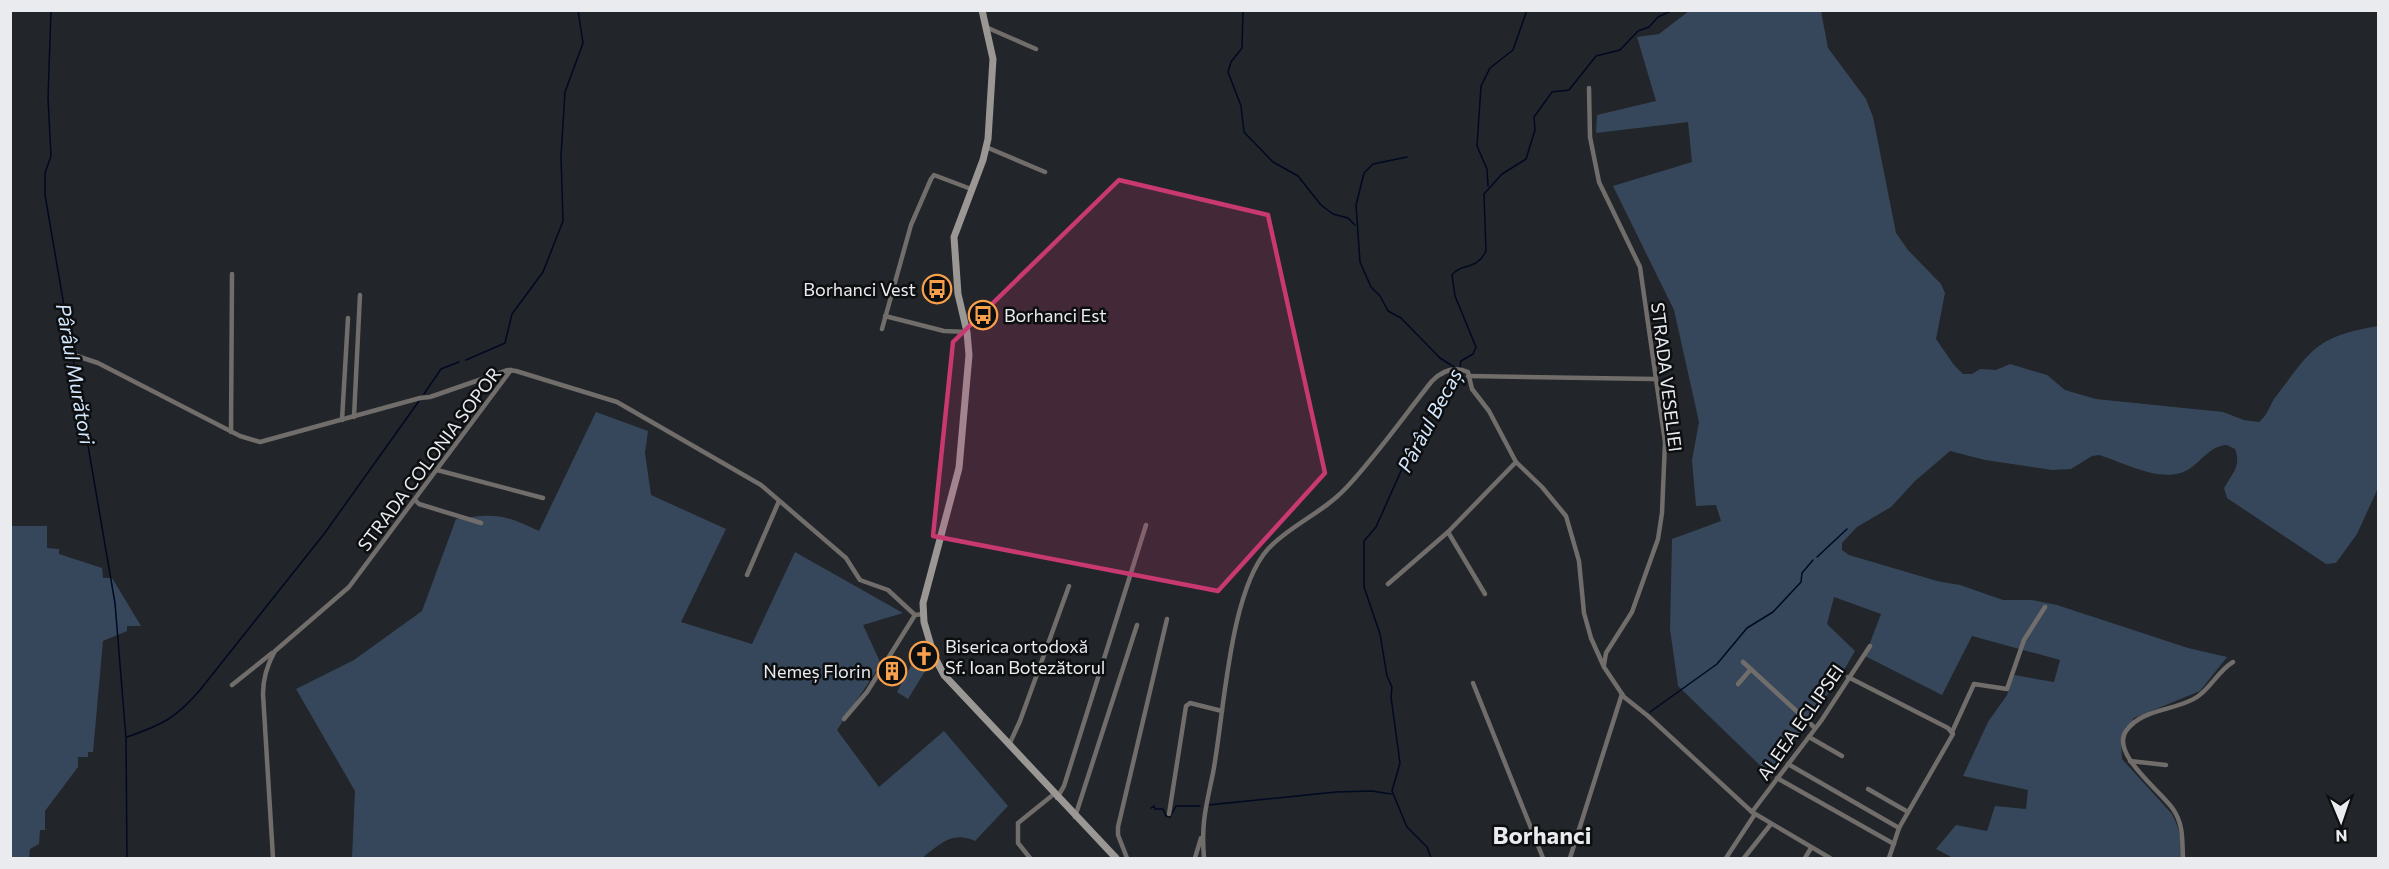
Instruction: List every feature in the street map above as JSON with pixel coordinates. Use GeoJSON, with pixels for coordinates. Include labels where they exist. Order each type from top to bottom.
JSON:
{"type":"FeatureCollection","features":[{"type":"Feature","properties":{"kind":"main road"},"geometry":{"type":"LineString","coordinates":[[981,10],[988,28],[993,59],[986,147],[956,230],[953,253],[969,355],[958,468],[952,498],[925,586],[923,614],[939,668],[1075,817],[1116,858]]}},
{"type":"Feature","properties":{"kind":"street"},"geometry":{"type":"LineString","coordinates":[[988,28],[1036,49]]}},
{"type":"Feature","properties":{"kind":"street","name":"STRADA VESELIEI"},"geometry":{"type":"LineString","coordinates":[[1589,88],[1590,137],[1599,182],[1640,267],[1654,379],[1665,442],[1659,533],[1632,612],[1606,653],[1604,667]]}},
{"type":"Feature","properties":{"kind":"street"},"geometry":{"type":"LineString","coordinates":[[986,147],[1045,172]]}},
{"type":"Feature","properties":{"kind":"street"},"geometry":{"type":"LineString","coordinates":[[882,329],[911,225],[931,179],[934,175],[971,189]]}},
{"type":"Feature","properties":{"kind":"street"},"geometry":{"type":"LineString","coordinates":[[231,432],[232,274]]}},
{"type":"Feature","properties":{"kind":"street"},"geometry":{"type":"LineString","coordinates":[[354,417],[360,295]]}},
{"type":"Feature","properties":{"kind":"street"},"geometry":{"type":"LineString","coordinates":[[885,316],[944,331],[967,332]]}},
{"type":"Feature","properties":{"kind":"street"},"geometry":{"type":"LineString","coordinates":[[342,420],[348,318]]}},
{"type":"Feature","properties":{"kind":"street"},"geometry":{"type":"LineString","coordinates":[[76,356],[98,363],[231,432],[255,441],[266,442],[430,397],[511,370]]}},
{"type":"Feature","properties":{"kind":"street","name":"STRADA COLONIA SOPOR"},"geometry":{"type":"LineString","coordinates":[[232,685],[336,601],[415,500],[511,370],[617,402],[761,485],[846,558],[863,583],[888,590],[915,615]]}},
{"type":"Feature","properties":{"kind":"street"},"geometry":{"type":"LineString","coordinates":[[1204,858],[1202,838],[1204,805],[1213,773],[1230,654],[1241,609],[1255,568],[1267,550],[1346,488],[1436,377],[1452,370],[1468,374],[1654,379]]}},
{"type":"Feature","properties":{"kind":"street"},"geometry":{"type":"LineString","coordinates":[[1468,374],[1472,389],[1489,411],[1516,462],[1556,502],[1569,522],[1579,561],[1584,613],[1591,638],[1604,667],[1622,694],[1753,813],[1830,858]]}},
{"type":"Feature","properties":{"kind":"street"},"geometry":{"type":"LineString","coordinates":[[1388,584],[1448,532],[1516,462]]}},
{"type":"Feature","properties":{"kind":"street"},"geometry":{"type":"LineString","coordinates":[[437,470],[543,498]]}},
{"type":"Feature","properties":{"kind":"street"},"geometry":{"type":"LineString","coordinates":[[415,500],[419,504],[481,523]]}},
{"type":"Feature","properties":{"kind":"street"},"geometry":{"type":"LineString","coordinates":[[747,575],[779,501]]}},
{"type":"Feature","properties":{"kind":"street"},"geometry":{"type":"LineString","coordinates":[[1030,858],[1018,843],[1018,823],[1056,796],[1064,786],[1146,525]]}},
{"type":"Feature","properties":{"kind":"street"},"geometry":{"type":"LineString","coordinates":[[1448,532],[1485,594]]}},
{"type":"Feature","properties":{"kind":"street"},"geometry":{"type":"LineString","coordinates":[[1009,745],[1069,586]]}},
{"type":"Feature","properties":{"kind":"street"},"geometry":{"type":"LineString","coordinates":[[1889,858],[1899,828],[1952,733],[1974,684],[2007,689],[2024,640],[2045,607]]}},
{"type":"Feature","properties":{"kind":"street"},"geometry":{"type":"LineString","coordinates":[[844,719],[867,692],[915,615],[923,614]]}},
{"type":"Feature","properties":{"kind":"street"},"geometry":{"type":"LineString","coordinates":[[1127,858],[1118,835],[1118,827],[1167,619]]}},
{"type":"Feature","properties":{"kind":"street"},"geometry":{"type":"LineString","coordinates":[[1075,817],[1137,625]]}},
{"type":"Feature","properties":{"kind":"street","name":"ALEEA ECLIPSEI"},"geometry":{"type":"LineString","coordinates":[[1725,858],[1753,813],[1815,728],[1870,646]]}},
{"type":"Feature","properties":{"kind":"street"},"geometry":{"type":"LineString","coordinates":[[273,858],[263,686],[266,668],[275,651]]}},
{"type":"Feature","properties":{"kind":"street"},"geometry":{"type":"LineString","coordinates":[[1743,662],[1815,728]]}},
{"type":"Feature","properties":{"kind":"street"},"geometry":{"type":"LineString","coordinates":[[2183,858],[2181,826],[2174,810],[2130,761],[2124,750],[2126,731],[2145,717],[2197,697],[2218,672],[2233,662]]}},
{"type":"Feature","properties":{"kind":"street"},"geometry":{"type":"LineString","coordinates":[[1738,684],[1751,669]]}},
{"type":"Feature","properties":{"kind":"street"},"geometry":{"type":"LineString","coordinates":[[1848,677],[1952,733]]}},
{"type":"Feature","properties":{"kind":"street"},"geometry":{"type":"LineString","coordinates":[[1473,683],[1543,858]]}},
{"type":"Feature","properties":{"kind":"street"},"geometry":{"type":"LineString","coordinates":[[1570,858],[1622,694]]}},
{"type":"Feature","properties":{"kind":"street"},"geometry":{"type":"LineString","coordinates":[[1169,814],[1186,706],[1190,703],[1222,711]]}},
{"type":"Feature","properties":{"kind":"street"},"geometry":{"type":"LineString","coordinates":[[1809,736],[1842,756]]}},
{"type":"Feature","properties":{"kind":"street"},"geometry":{"type":"LineString","coordinates":[[2130,761],[2166,765]]}},
{"type":"Feature","properties":{"kind":"street"},"geometry":{"type":"LineString","coordinates":[[1788,764],[1899,828]]}},
{"type":"Feature","properties":{"kind":"street"},"geometry":{"type":"LineString","coordinates":[[1777,778],[1893,844]]}},
{"type":"Feature","properties":{"kind":"street"},"geometry":{"type":"LineString","coordinates":[[1868,789],[1908,812]]}},
{"type":"Feature","properties":{"kind":"street"},"geometry":{"type":"LineString","coordinates":[[1744,858],[1771,824]]}},
{"type":"Feature","properties":{"kind":"street"},"geometry":{"type":"LineString","coordinates":[[1195,858],[1202,838]]}},
{"type":"Feature","properties":{"kind":"street"},"geometry":{"type":"LineString","coordinates":[[1804,858],[1811,848]]}},
{"type":"Feature","properties":{"kind":"highlighted area"},"geometry":{"type":"Polygon","coordinates":[[[1119,180],[1268,215],[1325,473],[1218,591],[933,536],[953,342],[1119,180]]]}},
{"type":"Feature","properties":{"kind":"shaded area"},"geometry":{"type":"Polygon","coordinates":[[[1689,11],[1821,11],[1828,48],[1866,99],[1873,117],[1896,233],[1908,250],[1941,284],[1945,293],[1936,339],[1963,374],[1972,374],[1980,369],[1996,370],[2010,364],[2047,375],[2065,390],[2096,399],[2223,412],[2244,420],[2259,422],[2297,368],[2316,348],[2340,335],[2378,326],[2378,488],[2357,534],[2336,563],[2326,564],[2227,498],[2224,488],[2235,470],[2237,455],[2235,449],[2227,445],[2212,450],[2182,473],[2170,475],[2146,472],[2099,455],[2092,456],[2071,469],[2052,470],[1985,460],[1950,451],[1915,481],[1891,507],[1857,527],[1842,543],[1842,550],[1849,555],[1937,581],[1960,585],[2003,600],[2032,600],[2057,605],[2188,648],[2227,657],[2200,691],[2134,718],[2121,740],[2122,759],[2172,814],[2180,835],[2181,858],[1953,858],[1936,849],[1956,825],[1987,831],[1995,806],[2026,809],[2028,790],[1963,776],[1988,722],[2007,695],[2014,675],[2054,682],[2060,660],[1972,636],[1942,695],[1865,656],[1881,614],[1834,597],[1827,624],[1855,651],[1840,677],[1770,775],[1678,686],[1670,629],[1672,539],[1721,521],[1716,505],[1696,506],[1692,460],[1699,422],[1674,310],[1613,186],[1692,162],[1688,122],[1596,133],[1597,115],[1656,101],[1637,37],[1659,34],[1689,11]]]}},
{"type":"Feature","properties":{"kind":"shaded area"},"geometry":{"type":"Polygon","coordinates":[[[596,412],[648,431],[645,453],[651,495],[726,529],[681,622],[752,644],[795,552],[903,613],[863,625],[881,664],[837,730],[879,787],[944,731],[1008,806],[975,841],[959,837],[946,840],[922,858],[352,858],[355,791],[296,689],[354,660],[422,611],[456,519],[499,516],[539,531],[596,412]]]}},
{"type":"Feature","properties":{"kind":"shaded area"},"geometry":{"type":"Polygon","coordinates":[[[11,526],[47,526],[47,548],[59,549],[59,554],[102,568],[103,578],[112,578],[141,626],[127,626],[127,631],[103,641],[93,752],[88,752],[88,757],[78,757],[78,767],[45,811],[45,830],[40,830],[39,844],[30,849],[29,858],[11,858],[11,526]]]}},
{"type":"Feature","properties":{"kind":"shaded area"},"geometry":{"type":"Polygon","coordinates":[[[914,660],[927,668],[908,699],[897,692],[914,660]]]}},
{"type":"Feature","properties":{"kind":"waterway","name":"Pârâul Murători"},"geometry":{"type":"LineString","coordinates":[[51,10],[48,98],[51,156],[45,173],[45,195],[115,603],[126,738],[127,858]]}},
{"type":"Feature","properties":{"kind":"waterway","name":"Pârâul Murători"},"geometry":{"type":"LineString","coordinates":[[466,360],[505,343],[512,314],[543,272],[563,221],[561,156],[565,92],[583,43],[578,10]]}},
{"type":"Feature","properties":{"kind":"waterway"},"geometry":{"type":"LineString","coordinates":[[1243,10],[1242,48],[1231,62],[1228,72],[1241,106],[1244,132],[1273,162],[1298,176],[1321,205],[1333,214],[1348,218],[1355,225]]}},
{"type":"Feature","properties":{"kind":"waterway"},"geometry":{"type":"LineString","coordinates":[[1488,186],[1487,169],[1477,146],[1481,86],[1490,68],[1513,50],[1527,10]]}},
{"type":"Feature","properties":{"kind":"waterway","name":"Pârâul Becaș"},"geometry":{"type":"LineString","coordinates":[[1460,367],[1461,361],[1473,354],[1476,347],[1455,296],[1452,275],[1455,271],[1478,262],[1486,251],[1484,194],[1502,174],[1526,159],[1535,130],[1534,117],[1552,92],[1569,90],[1596,56],[1620,50],[1638,31],[1649,27],[1658,17],[1673,10]]}},
{"type":"Feature","properties":{"kind":"waterway"},"geometry":{"type":"LineString","coordinates":[[1407,157],[1373,164],[1364,173],[1356,205],[1360,262],[1371,287],[1380,296],[1388,311],[1401,318],[1440,358],[1454,367]]}},
{"type":"Feature","properties":{"kind":"waterway"},"geometry":{"type":"LineString","coordinates":[[424,394],[441,369],[459,362]]}},
{"type":"Feature","properties":{"kind":"waterway","name":"Pârâul Becaș"},"geometry":{"type":"LineString","coordinates":[[1431,858],[1427,847],[1407,827],[1392,791],[1400,763],[1391,697],[1392,687],[1387,676],[1380,634],[1364,587],[1364,541],[1376,527],[1422,424],[1459,371]]}},
{"type":"Feature","properties":{"kind":"waterway","name":"Pârâul Murători"},"geometry":{"type":"LineString","coordinates":[[127,737],[168,720],[200,690],[324,534],[419,401]]}},
{"type":"Feature","properties":{"kind":"waterway"},"geometry":{"type":"LineString","coordinates":[[1817,557],[1847,529]]}},
{"type":"Feature","properties":{"kind":"waterway"},"geometry":{"type":"LineString","coordinates":[[1650,712],[1717,664],[1747,628],[1773,612],[1801,582],[1802,573],[1813,560]]}},
{"type":"Feature","properties":{"kind":"waterway"},"geometry":{"type":"LineString","coordinates":[[1208,805],[1336,792],[1372,791],[1391,794]]}},
{"type":"Feature","properties":{"kind":"waterway"},"geometry":{"type":"LineString","coordinates":[[1151,808],[1154,806],[1155,809],[1163,809],[1166,816],[1170,817],[1176,806],[1200,806]]}},
{"type":"Feature","properties":{"kind":"place","name":"Borhanci Vest"},"geometry":{"type":"Point","coordinates":[937,289]}},
{"type":"Feature","properties":{"kind":"place","name":"Borhanci Est"},"geometry":{"type":"Point","coordinates":[983,315]}},
{"type":"Feature","properties":{"kind":"place","name":"Biserica ortodoxă Sf. Ioan Botezătorul"},"geometry":{"type":"Point","coordinates":[924,656]}},
{"type":"Feature","properties":{"kind":"place","name":"Nemeș Florin"},"geometry":{"type":"Point","coordinates":[892,671]}},
{"type":"Feature","properties":{"kind":"district","name":"Borhanci"},"geometry":{"type":"Point","coordinates":[1542,834]}}]}
